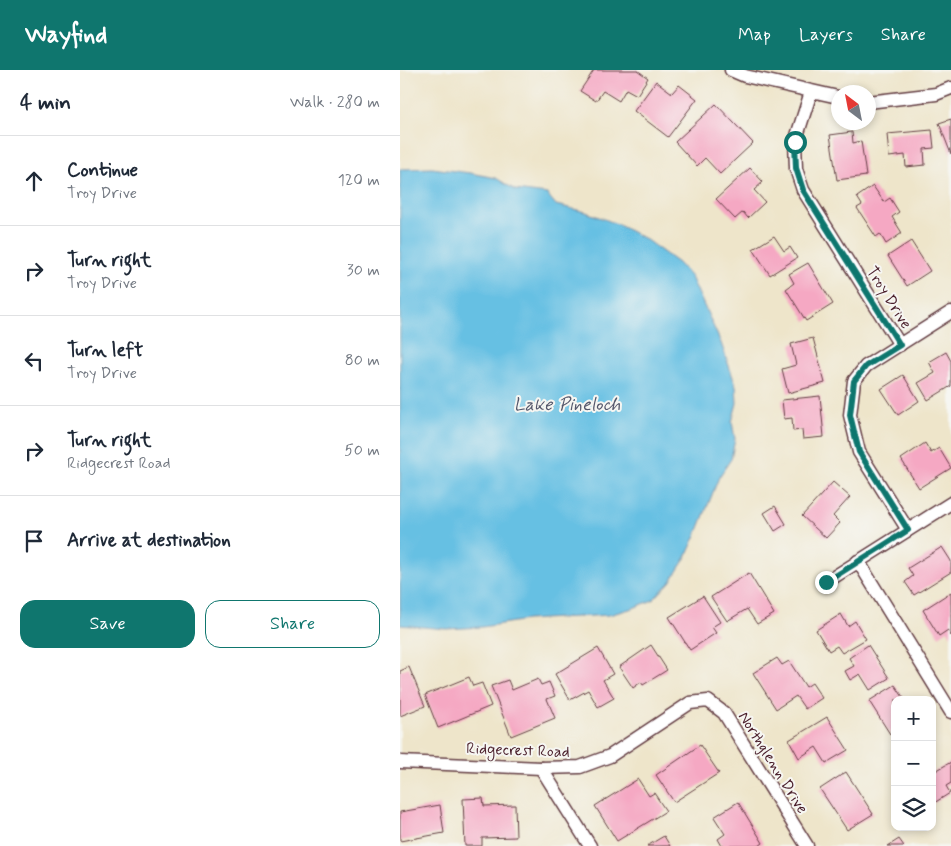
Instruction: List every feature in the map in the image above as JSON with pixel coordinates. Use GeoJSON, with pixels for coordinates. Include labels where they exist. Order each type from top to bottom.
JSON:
{"type":"FeatureCollection","features":[{"type":"Feature","properties":{"kind":"street"},"geometry":{"type":"LineString","coordinates":[[731,70],[745,76],[831,96]]}},
{"type":"Feature","properties":{"kind":"street"},"geometry":{"type":"LineString","coordinates":[[876,101],[936,94],[951,88]]}},
{"type":"Feature","properties":{"kind":"street","name":"Troy Drive"},"geometry":{"type":"LineString","coordinates":[[811,92],[795,142],[796,168],[803,190],[900,345],[866,366],[854,381],[850,415],[859,452],[908,530]]}},
{"type":"Feature","properties":{"kind":"street"},"geometry":{"type":"LineString","coordinates":[[900,345],[951,312]]}},
{"type":"Feature","properties":{"kind":"street"},"geometry":{"type":"LineString","coordinates":[[826,582],[951,503]]}},
{"type":"Feature","properties":{"kind":"street"},"geometry":{"type":"LineString","coordinates":[[858,561],[951,712]]}},
{"type":"Feature","properties":{"kind":"street","name":"Ridgecrest Road"},"geometry":{"type":"LineString","coordinates":[[400,762],[541,768],[580,767],[610,756],[690,704],[708,701]]}},
{"type":"Feature","properties":{"kind":"street","name":"Northglenn Drive"},"geometry":{"type":"LineString","coordinates":[[708,701],[724,713],[807,846]]}},
{"type":"Feature","properties":{"kind":"street"},"geometry":{"type":"LineString","coordinates":[[541,768],[590,846]]}},
{"type":"Feature","properties":{"kind":"water","name":"Lake Pineloch"},"geometry":{"type":"Polygon","coordinates":[[[432,168],[496,178],[515,190],[547,194],[556,205],[586,212],[617,224],[645,239],[678,263],[691,277],[721,343],[736,386],[737,403],[732,422],[735,439],[731,459],[719,477],[686,557],[671,581],[653,600],[609,615],[527,620],[482,627],[446,629],[400,625],[400,169],[432,168]]]}},
{"type":"Feature","properties":{"kind":"building"},"geometry":{"type":"Polygon","coordinates":[[[594,70],[637,70],[648,78],[637,95],[626,89],[619,101],[603,91],[596,101],[580,91],[594,70]]]}},
{"type":"Feature","properties":{"kind":"building"},"geometry":{"type":"Polygon","coordinates":[[[656,81],[672,93],[679,85],[697,99],[668,137],[634,111],[656,81]]]}},
{"type":"Feature","properties":{"kind":"building"},"geometry":{"type":"Polygon","coordinates":[[[716,104],[753,143],[720,174],[705,158],[697,166],[675,142],[716,104]]]}},
{"type":"Feature","properties":{"kind":"building"},"geometry":{"type":"Polygon","coordinates":[[[951,119],[951,154],[939,123],[951,119]]]}},
{"type":"Feature","properties":{"kind":"building"},"geometry":{"type":"Polygon","coordinates":[[[932,130],[934,148],[924,149],[925,165],[906,167],[905,155],[889,157],[887,134],[932,130]]]}},
{"type":"Feature","properties":{"kind":"building"},"geometry":{"type":"Polygon","coordinates":[[[852,132],[853,143],[861,141],[866,176],[837,180],[830,135],[852,132]]]}},
{"type":"Feature","properties":{"kind":"building"},"geometry":{"type":"Polygon","coordinates":[[[750,168],[763,182],[754,190],[765,202],[748,218],[743,212],[735,219],[716,199],[750,168]]]}},
{"type":"Feature","properties":{"kind":"building"},"geometry":{"type":"Polygon","coordinates":[[[873,186],[884,202],[890,198],[899,212],[892,217],[902,233],[886,244],[880,234],[876,237],[857,208],[862,205],[857,197],[873,186]]]}},
{"type":"Feature","properties":{"kind":"building"},"geometry":{"type":"Polygon","coordinates":[[[774,236],[784,251],[790,247],[797,258],[770,275],[753,249],[774,236]]]}},
{"type":"Feature","properties":{"kind":"building"},"geometry":{"type":"Polygon","coordinates":[[[911,241],[930,271],[907,286],[888,256],[911,241]]]}},
{"type":"Feature","properties":{"kind":"building"},"geometry":{"type":"Polygon","coordinates":[[[808,263],[833,304],[806,321],[786,289],[794,283],[789,274],[808,263]]]}},
{"type":"Feature","properties":{"kind":"building"},"geometry":{"type":"Polygon","coordinates":[[[813,338],[825,383],[788,393],[782,369],[796,365],[791,344],[813,338]]]}},
{"type":"Feature","properties":{"kind":"building"},"geometry":{"type":"Polygon","coordinates":[[[946,352],[951,361],[951,386],[928,400],[918,383],[935,373],[929,362],[946,352]]]}},
{"type":"Feature","properties":{"kind":"building"},"geometry":{"type":"Polygon","coordinates":[[[903,375],[919,401],[898,415],[881,389],[903,375]]]}},
{"type":"Feature","properties":{"kind":"building"},"geometry":{"type":"Polygon","coordinates":[[[820,396],[824,437],[803,439],[802,430],[793,431],[792,418],[784,419],[782,400],[820,396]]]}},
{"type":"Feature","properties":{"kind":"building"},"geometry":{"type":"Polygon","coordinates":[[[925,443],[931,453],[939,448],[951,468],[919,488],[901,459],[925,443]]]}},
{"type":"Feature","properties":{"kind":"building"},"geometry":{"type":"Polygon","coordinates":[[[833,482],[850,497],[833,516],[840,523],[826,538],[802,516],[833,482]]]}},
{"type":"Feature","properties":{"kind":"building"},"geometry":{"type":"Polygon","coordinates":[[[775,506],[786,524],[775,531],[764,513],[775,506]]]}},
{"type":"Feature","properties":{"kind":"building"},"geometry":{"type":"Polygon","coordinates":[[[942,547],[951,561],[951,572],[914,595],[905,582],[913,576],[908,568],[942,547]]]}},
{"type":"Feature","properties":{"kind":"building"},"geometry":{"type":"Polygon","coordinates":[[[749,573],[774,614],[757,624],[747,609],[727,621],[711,597],[749,573]]]}},
{"type":"Feature","properties":{"kind":"building"},"geometry":{"type":"Polygon","coordinates":[[[951,592],[951,636],[948,630],[939,636],[923,610],[951,592]]]}},
{"type":"Feature","properties":{"kind":"building"},"geometry":{"type":"Polygon","coordinates":[[[703,596],[720,622],[712,627],[716,633],[690,650],[669,617],[703,596]]]}},
{"type":"Feature","properties":{"kind":"building"},"geometry":{"type":"Polygon","coordinates":[[[841,614],[848,626],[855,621],[866,639],[842,653],[837,646],[829,651],[816,630],[841,614]]]}},
{"type":"Feature","properties":{"kind":"building"},"geometry":{"type":"Polygon","coordinates":[[[651,645],[667,670],[643,685],[641,682],[633,688],[619,667],[651,645]]]}},
{"type":"Feature","properties":{"kind":"building"},"geometry":{"type":"Polygon","coordinates":[[[868,645],[889,678],[870,690],[860,674],[850,680],[845,671],[854,666],[849,658],[868,645]]]}},
{"type":"Feature","properties":{"kind":"building"},"geometry":{"type":"Polygon","coordinates":[[[598,648],[613,674],[603,680],[614,698],[598,707],[588,690],[570,700],[555,674],[598,648]]]}},
{"type":"Feature","properties":{"kind":"building"},"geometry":{"type":"Polygon","coordinates":[[[777,658],[782,665],[789,661],[806,687],[812,683],[822,698],[805,709],[796,696],[776,709],[753,673],[777,658]]]}},
{"type":"Feature","properties":{"kind":"building"},"geometry":{"type":"Polygon","coordinates":[[[409,667],[425,706],[400,716],[400,671],[409,667]]]}},
{"type":"Feature","properties":{"kind":"building"},"geometry":{"type":"Polygon","coordinates":[[[469,677],[473,686],[482,683],[491,706],[438,728],[425,695],[469,677]]]}},
{"type":"Feature","properties":{"kind":"building"},"geometry":{"type":"Polygon","coordinates":[[[538,679],[541,685],[549,682],[555,696],[547,699],[555,718],[511,736],[491,686],[508,680],[512,690],[538,679]]]}},
{"type":"Feature","properties":{"kind":"building"},"geometry":{"type":"Polygon","coordinates":[[[895,685],[902,696],[891,696],[891,733],[890,734],[869,701],[895,685]]]}},
{"type":"Feature","properties":{"kind":"building"},"geometry":{"type":"Polygon","coordinates":[[[827,717],[848,750],[826,763],[816,747],[799,758],[789,740],[827,717]]]}},
{"type":"Feature","properties":{"kind":"building"},"geometry":{"type":"Polygon","coordinates":[[[700,745],[719,773],[674,802],[656,775],[700,745]]]}},
{"type":"Feature","properties":{"kind":"building"},"geometry":{"type":"Polygon","coordinates":[[[951,762],[951,783],[946,786],[950,793],[936,802],[936,786],[936,771],[951,762]]]}},
{"type":"Feature","properties":{"kind":"building"},"geometry":{"type":"Polygon","coordinates":[[[846,772],[873,814],[847,830],[820,789],[846,772]]]}},
{"type":"Feature","properties":{"kind":"building"},"geometry":{"type":"Polygon","coordinates":[[[638,779],[649,796],[654,793],[666,811],[617,841],[595,806],[638,779]]]}},
{"type":"Feature","properties":{"kind":"building"},"geometry":{"type":"Polygon","coordinates":[[[483,798],[484,806],[515,805],[516,837],[482,838],[482,846],[465,846],[463,799],[483,798]]]}},
{"type":"Feature","properties":{"kind":"building"},"geometry":{"type":"Polygon","coordinates":[[[738,802],[763,843],[759,846],[722,846],[718,839],[725,834],[714,817],[738,802]]]}},
{"type":"Feature","properties":{"kind":"building"},"geometry":{"type":"Polygon","coordinates":[[[440,805],[444,833],[400,841],[400,812],[440,805]]]}},
{"type":"Feature","properties":{"kind":"building"},"geometry":{"type":"Polygon","coordinates":[[[664,836],[670,846],[647,846],[664,836]]]}},
{"type":"Feature","properties":{"kind":"building"},"geometry":{"type":"Polygon","coordinates":[[[899,839],[904,846],[888,846],[899,839]]]}},
{"type":"Feature","properties":{"kind":"route"},"geometry":{"type":"LineString","coordinates":[[795,142],[796,168],[803,190],[900,345],[866,366],[854,381],[850,415],[859,452],[908,530],[826,582]]}}]}
